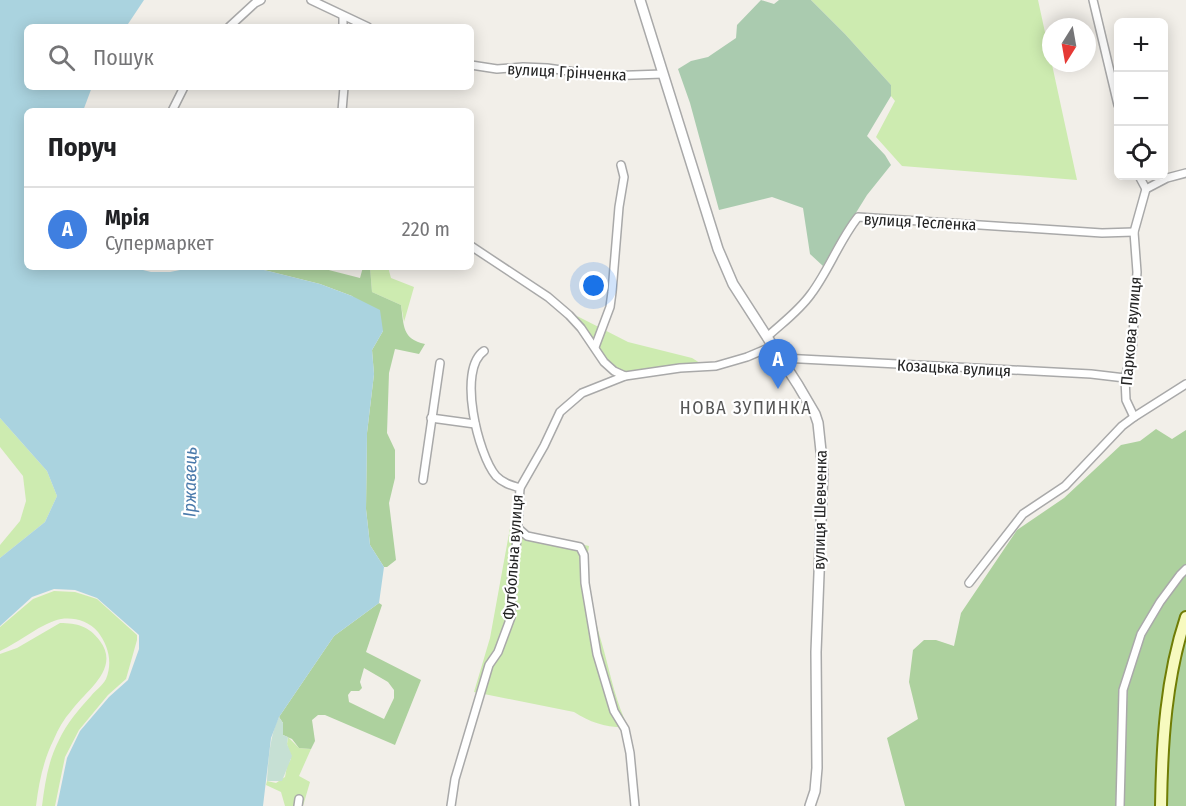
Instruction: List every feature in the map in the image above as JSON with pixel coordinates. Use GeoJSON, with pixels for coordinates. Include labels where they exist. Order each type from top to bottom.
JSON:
{"type":"FeatureCollection","features":[{"type":"Feature","properties":{"kind":"main road"},"geometry":{"type":"LineString","coordinates":[[1161,806],[1167,697],[1179,638],[1186,617]]}},
{"type":"Feature","properties":{"kind":"street"},"geometry":{"type":"LineString","coordinates":[[232,24],[261,0]]}},
{"type":"Feature","properties":{"kind":"street"},"geometry":{"type":"LineString","coordinates":[[311,0],[361,24]]}},
{"type":"Feature","properties":{"kind":"street","name":"вулиця Шевченка"},"geometry":{"type":"LineString","coordinates":[[640,0],[718,249],[733,284],[782,358],[815,414],[822,448],[816,652],[817,768],[815,790],[810,806]]}},
{"type":"Feature","properties":{"kind":"street"},"geometry":{"type":"LineString","coordinates":[[1093,0],[1114,85]]}},
{"type":"Feature","properties":{"kind":"street"},"geometry":{"type":"LineString","coordinates":[[343,16],[344,24]]}},
{"type":"Feature","properties":{"kind":"street","name":"вулиця Грінченка"},"geometry":{"type":"LineString","coordinates":[[474,65],[497,69],[547,68],[604,76],[663,74]]}},
{"type":"Feature","properties":{"kind":"street"},"geometry":{"type":"LineString","coordinates":[[174,108],[182,90]]}},
{"type":"Feature","properties":{"kind":"street"},"geometry":{"type":"LineString","coordinates":[[342,108],[344,90]]}},
{"type":"Feature","properties":{"kind":"street"},"geometry":{"type":"LineString","coordinates":[[594,347],[610,307],[624,177],[621,165]]}},
{"type":"Feature","properties":{"kind":"street"},"geometry":{"type":"LineString","coordinates":[[1141,180],[1146,189],[1167,178],[1186,173]]}},
{"type":"Feature","properties":{"kind":"street","name":"Паркова вулиця"},"geometry":{"type":"LineString","coordinates":[[1134,417],[1126,400],[1125,378],[1132,352],[1137,273],[1134,232],[1146,189]]}},
{"type":"Feature","properties":{"kind":"street","name":"вулиця Тесленка"},"geometry":{"type":"LineString","coordinates":[[767,337],[811,295],[848,230],[858,217],[1102,233],[1134,232]]}},
{"type":"Feature","properties":{"kind":"street"},"geometry":{"type":"LineString","coordinates":[[474,248],[555,303],[581,328],[604,362],[624,376]]}},
{"type":"Feature","properties":{"kind":"street"},"geometry":{"type":"LineString","coordinates":[[520,488],[560,412],[582,393],[624,376],[680,368],[716,366],[773,346]]}},
{"type":"Feature","properties":{"kind":"street","name":"Футбольна вулиця"},"geometry":{"type":"LineString","coordinates":[[451,806],[455,779],[489,665],[498,652],[511,617],[512,572],[518,528],[520,488],[504,483],[494,474],[476,424],[470,398],[477,355],[484,351]]}},
{"type":"Feature","properties":{"kind":"street","name":"Козацька вулиця"},"geometry":{"type":"LineString","coordinates":[[782,358],[1091,374],[1125,378]]}},
{"type":"Feature","properties":{"kind":"street"},"geometry":{"type":"LineString","coordinates":[[423,480],[440,363]]}},
{"type":"Feature","properties":{"kind":"street"},"geometry":{"type":"LineString","coordinates":[[969,583],[1023,514],[1065,486],[1122,426],[1186,384]]}},
{"type":"Feature","properties":{"kind":"street"},"geometry":{"type":"LineString","coordinates":[[431,418],[476,424]]}},
{"type":"Feature","properties":{"kind":"street"},"geometry":{"type":"LineString","coordinates":[[518,528],[527,536],[580,547],[584,555],[585,583],[597,654],[614,711],[625,729],[636,806]]}},
{"type":"Feature","properties":{"kind":"street"},"geometry":{"type":"LineString","coordinates":[[1120,806],[1123,690],[1141,634],[1160,602],[1186,569]]}},
{"type":"Feature","properties":{"kind":"green space"},"geometry":{"type":"Polygon","coordinates":[[[761,0],[774,4],[779,0],[811,0],[891,85],[891,96],[867,136],[891,165],[867,195],[823,266],[810,254],[803,208],[772,197],[719,210],[690,103],[678,69],[691,61],[708,57],[736,38],[737,25],[761,0]]]}},
{"type":"Feature","properties":{"kind":"green space"},"geometry":{"type":"Polygon","coordinates":[[[811,0],[1038,0],[1042,18],[1042,72],[1054,72],[1077,180],[902,166],[876,137],[895,101],[891,96],[891,85],[811,0]]]}},
{"type":"Feature","properties":{"kind":"green space"},"geometry":{"type":"Polygon","coordinates":[[[264,270],[329,270],[360,278],[362,270],[370,270],[372,292],[401,305],[408,335],[417,342],[425,344],[419,354],[395,349],[389,373],[387,433],[395,450],[395,478],[389,503],[396,560],[387,567],[384,567],[370,545],[366,509],[367,433],[374,374],[372,350],[383,331],[352,296],[320,284],[264,270]]]}},
{"type":"Feature","properties":{"kind":"green space"},"geometry":{"type":"Polygon","coordinates":[[[370,270],[389,270],[391,278],[414,287],[404,322],[401,305],[372,292],[370,270]]]}},
{"type":"Feature","properties":{"kind":"green space"},"geometry":{"type":"Polygon","coordinates":[[[577,316],[628,342],[692,358],[700,363],[647,371],[620,371],[609,363],[577,316]]]}},
{"type":"Feature","properties":{"kind":"green space"},"geometry":{"type":"Polygon","coordinates":[[[0,418],[47,471],[57,496],[45,522],[0,558],[0,545],[20,521],[26,501],[23,476],[0,447],[0,418]]]}},
{"type":"Feature","properties":{"kind":"green space"},"geometry":{"type":"Polygon","coordinates":[[[1156,429],[1172,439],[1186,430],[1186,806],[905,806],[887,738],[918,719],[909,682],[913,650],[924,640],[936,640],[954,646],[961,613],[1017,530],[1064,498],[1121,445],[1140,441],[1156,429]]]}},
{"type":"Feature","properties":{"kind":"green space"},"geometry":{"type":"Polygon","coordinates":[[[510,528],[589,546],[587,573],[590,599],[614,689],[628,727],[606,726],[574,712],[474,692],[490,638],[510,528]]]}},
{"type":"Feature","properties":{"kind":"green space"},"geometry":{"type":"Polygon","coordinates":[[[54,591],[75,592],[97,599],[137,635],[137,640],[126,679],[108,695],[79,730],[65,757],[55,806],[42,806],[55,748],[74,716],[105,681],[109,666],[107,648],[98,632],[90,625],[76,619],[54,621],[0,651],[0,627],[33,599],[54,591]]]}},
{"type":"Feature","properties":{"kind":"green space"},"geometry":{"type":"Polygon","coordinates":[[[379,603],[382,605],[366,652],[421,680],[395,745],[325,715],[318,715],[312,720],[315,741],[311,749],[299,748],[292,739],[283,735],[283,723],[279,717],[334,636],[379,603]],[[364,668],[360,682],[362,688],[359,691],[351,691],[348,695],[349,702],[384,719],[394,698],[394,690],[388,682],[364,668]]]}},
{"type":"Feature","properties":{"kind":"green space"},"geometry":{"type":"Polygon","coordinates":[[[60,623],[82,626],[96,636],[105,651],[104,670],[66,717],[57,732],[44,764],[36,806],[0,806],[0,654],[17,648],[60,623]]]}},
{"type":"Feature","properties":{"kind":"green space"},"geometry":{"type":"Polygon","coordinates":[[[279,717],[283,723],[283,735],[288,737],[287,744],[292,756],[282,781],[267,781],[272,740],[279,717]]]}},
{"type":"Feature","properties":{"kind":"green space"},"geometry":{"type":"Polygon","coordinates":[[[288,737],[299,748],[311,749],[299,776],[310,782],[303,806],[285,806],[281,792],[266,785],[267,781],[276,783],[285,777],[291,759],[287,744],[288,737]]]}},
{"type":"Feature","properties":{"kind":"water","name":"Іржавець"},"geometry":{"type":"Polygon","coordinates":[[[0,0],[144,0],[128,24],[24,24],[24,90],[91,90],[84,108],[24,108],[24,270],[170,272],[264,270],[320,284],[380,310],[383,331],[372,350],[374,374],[367,433],[366,509],[370,545],[384,567],[379,603],[334,636],[279,717],[271,738],[263,806],[57,806],[67,758],[80,731],[109,697],[128,680],[139,649],[139,635],[97,598],[75,590],[54,589],[32,597],[0,626],[0,558],[45,522],[57,496],[47,471],[0,418],[0,0]]]}},
{"type":"Feature","properties":{"kind":"place","name":"Мрія"},"geometry":{"type":"Point","coordinates":[778,389]}},
{"type":"Feature","properties":{"kind":"district","name":"НОВА ЗУПИНКА"},"geometry":{"type":"Point","coordinates":[746,408]}}]}
